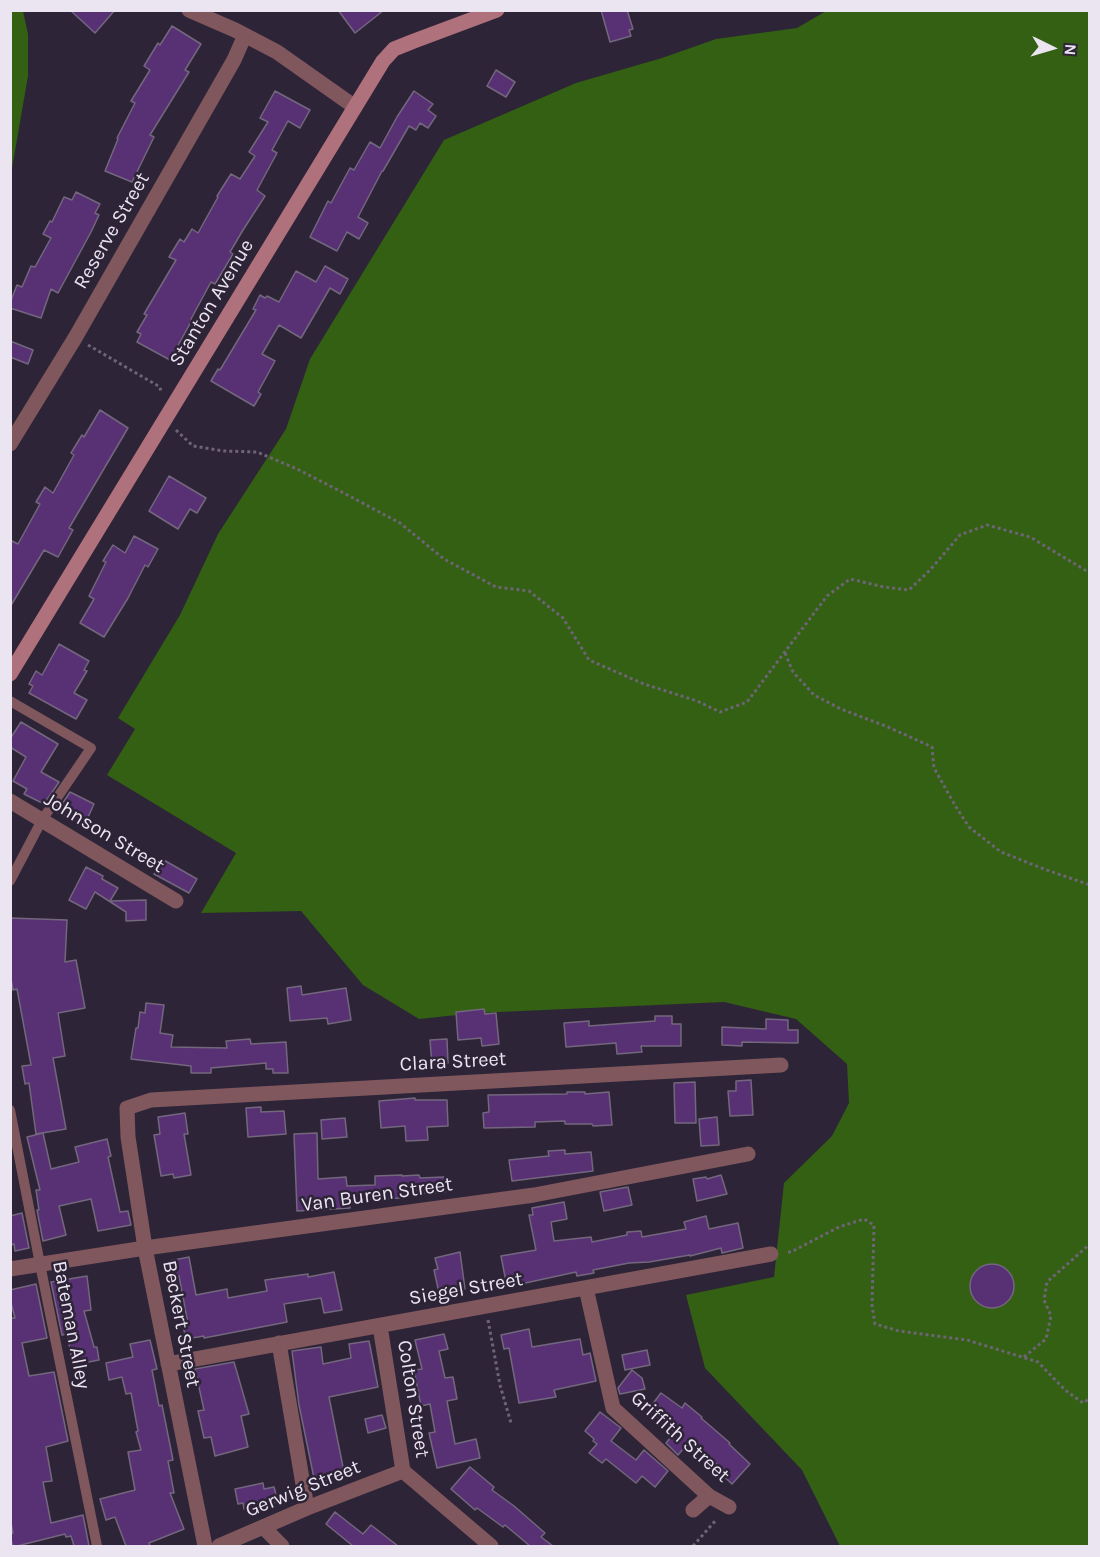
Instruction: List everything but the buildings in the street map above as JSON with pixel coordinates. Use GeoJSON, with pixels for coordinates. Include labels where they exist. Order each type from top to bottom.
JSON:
{"type":"FeatureCollection","features":[{"type":"Feature","properties":{"kind":"street"},"geometry":{"type":"LineString","coordinates":[[189,10],[277,52],[355,107]]}},
{"type":"Feature","properties":{"kind":"street","name":"Stanton Avenue"},"geometry":{"type":"LineString","coordinates":[[10,674],[383,61],[394,49],[497,10]]}},
{"type":"Feature","properties":{"kind":"street","name":"Reserve Street"},"geometry":{"type":"LineString","coordinates":[[10,444],[75,338],[234,60],[245,35]]}},
{"type":"Feature","properties":{"kind":"street","name":"Johnson Street"},"geometry":{"type":"LineString","coordinates":[[10,801],[176,901]]}},
{"type":"Feature","properties":{"kind":"street","name":"Clara Street"},"geometry":{"type":"LineString","coordinates":[[127,1107],[151,1100],[782,1065]]}},
{"type":"Feature","properties":{"kind":"street","name":"Beckert Street"},"geometry":{"type":"LineString","coordinates":[[127,1107],[128,1137],[145,1248],[205,1546]]}},
{"type":"Feature","properties":{"kind":"street","name":"Van Buren Street"},"geometry":{"type":"LineString","coordinates":[[10,1269],[145,1248],[534,1195],[748,1154]]}},
{"type":"Feature","properties":{"kind":"street","name":"Siegel Street"},"geometry":{"type":"LineString","coordinates":[[168,1364],[771,1254]]}},
{"type":"Feature","properties":{"kind":"street","name":"Griffith Street"},"geometry":{"type":"LineString","coordinates":[[586,1288],[613,1408],[709,1496],[729,1507]]}},
{"type":"Feature","properties":{"kind":"street","name":"Colton Street"},"geometry":{"type":"LineString","coordinates":[[380,1326],[403,1471],[491,1546]]}},
{"type":"Feature","properties":{"kind":"street"},"geometry":{"type":"LineString","coordinates":[[279,1342],[307,1508]]}},
{"type":"Feature","properties":{"kind":"street","name":"Gerwig Street"},"geometry":{"type":"LineString","coordinates":[[219,1546],[307,1508],[403,1471]]}},
{"type":"Feature","properties":{"kind":"street"},"geometry":{"type":"LineString","coordinates":[[693,1510],[709,1496]]}},
{"type":"Feature","properties":{"kind":"street"},"geometry":{"type":"LineString","coordinates":[[263,1527],[282,1546]]}},
{"type":"Feature","properties":{"kind":"lane"},"geometry":{"type":"LineString","coordinates":[[10,701],[91,748],[42,820],[10,881]]}},
{"type":"Feature","properties":{"kind":"lane","name":"Bateman Alley"},"geometry":{"type":"LineString","coordinates":[[10,1110],[97,1546]]}},
{"type":"Feature","properties":{"kind":"path"},"geometry":{"type":"LineString","coordinates":[[75,338],[160,387],[165,420],[193,446],[224,451],[257,452],[297,470],[400,523],[444,559],[496,587],[529,591],[563,618],[589,660],[644,684],[697,701],[720,712],[747,702],[827,596],[850,579],[909,590],[960,535],[987,525],[1030,537],[1089,573]]}},
{"type":"Feature","properties":{"kind":"path"},"geometry":{"type":"LineString","coordinates":[[784,652],[793,672],[814,695],[841,709],[932,747],[934,768],[969,827],[1001,852],[1089,885]]}},
{"type":"Feature","properties":{"kind":"path"},"geometry":{"type":"LineString","coordinates":[[771,1254],[791,1252],[839,1227],[864,1220],[874,1226],[872,1305],[875,1324],[899,1331],[967,1340],[1024,1357],[1038,1362],[1065,1390],[1083,1403],[1089,1398]]}},
{"type":"Feature","properties":{"kind":"path"},"geometry":{"type":"LineString","coordinates":[[1024,1357],[1046,1339],[1051,1316],[1044,1300],[1047,1282],[1089,1244]]}},
{"type":"Feature","properties":{"kind":"path"},"geometry":{"type":"LineString","coordinates":[[485,1307],[500,1385],[511,1423]]}},
{"type":"Feature","properties":{"kind":"path"},"geometry":{"type":"LineString","coordinates":[[693,1546],[729,1507]]}},
{"type":"Feature","properties":{"kind":"green space"},"geometry":{"type":"Polygon","coordinates":[[[11,10],[23,11],[28,34],[28,76],[11,174],[11,10]]]}},
{"type":"Feature","properties":{"kind":"green space"},"geometry":{"type":"Polygon","coordinates":[[[826,11],[1089,11],[1089,1546],[840,1546],[802,1470],[705,1368],[686,1295],[774,1277],[784,1183],[832,1136],[849,1103],[847,1064],[796,1019],[724,1002],[476,1013],[419,1019],[363,985],[301,911],[201,913],[236,853],[107,775],[135,729],[118,718],[180,615],[218,534],[286,429],[310,359],[444,140],[576,83],[662,58],[716,39],[797,28],[826,11]]]}}]}
